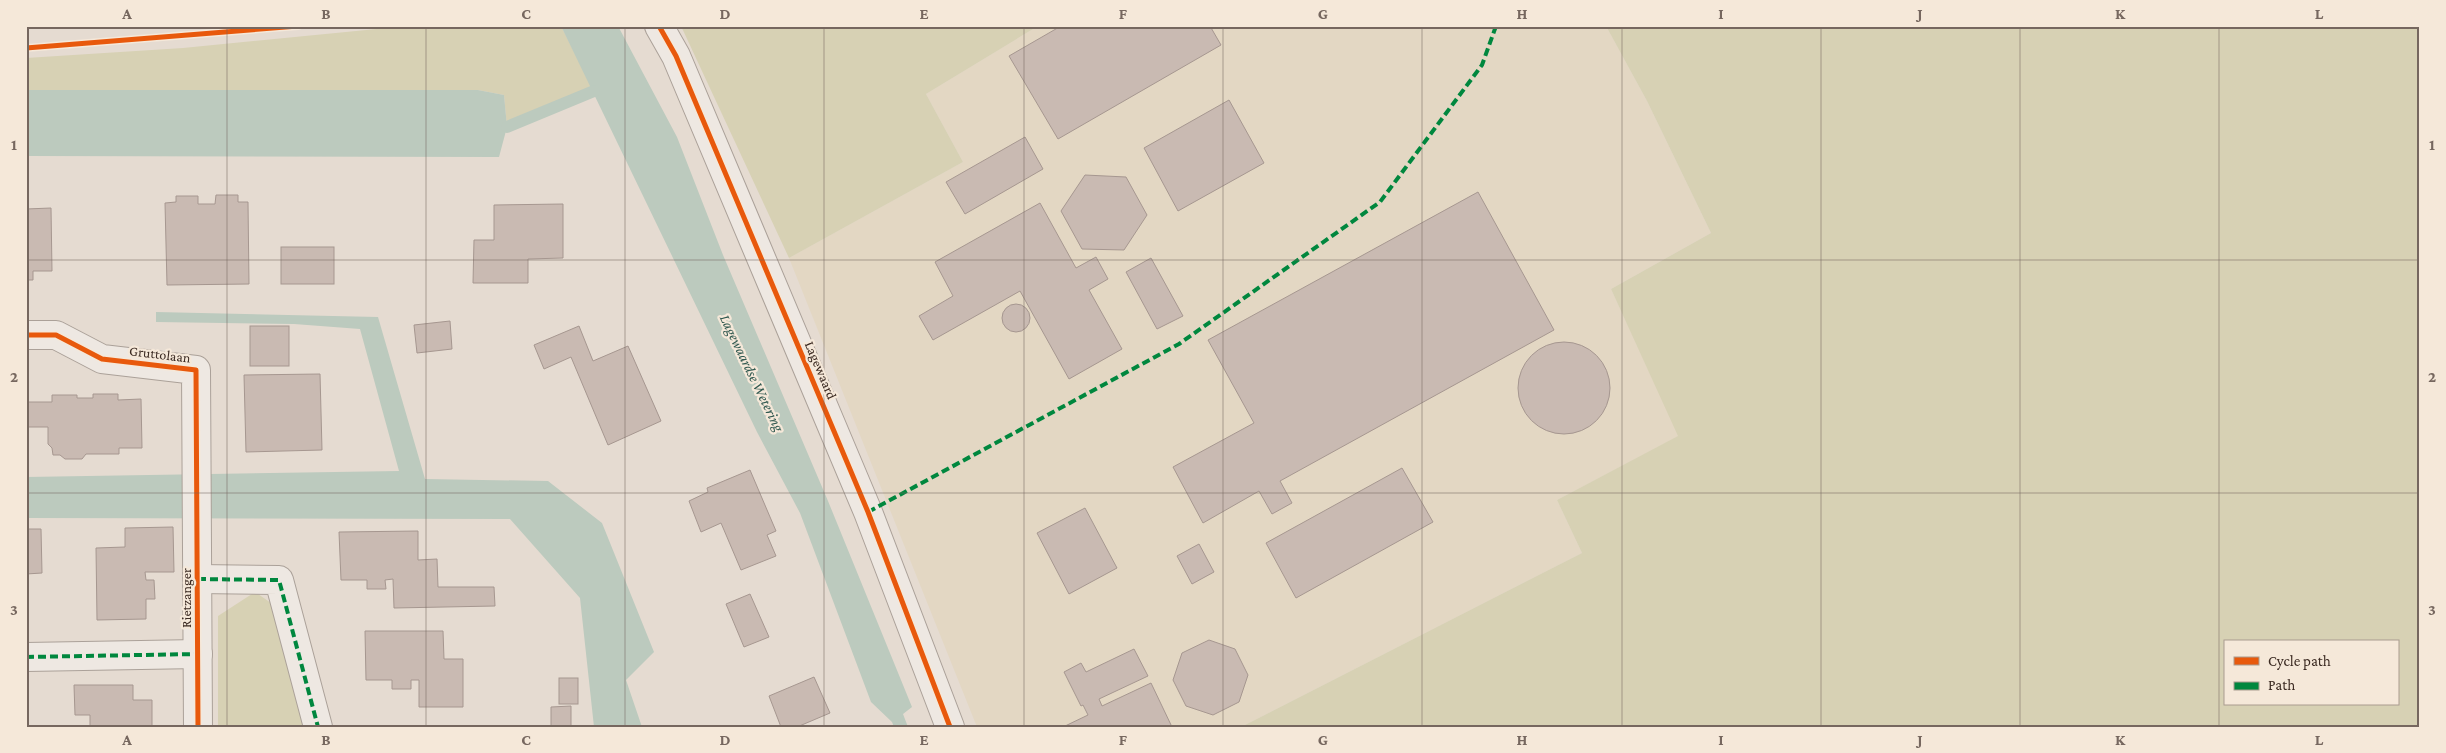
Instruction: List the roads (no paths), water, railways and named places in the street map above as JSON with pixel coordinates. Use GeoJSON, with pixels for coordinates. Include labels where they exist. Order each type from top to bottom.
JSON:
{"type":"FeatureCollection","features":[{"type":"Feature","properties":{"kind":"street","name":"Lagewaard"},"geometry":{"type":"LineString","coordinates":[[659,26],[687,84],[864,503],[950,727]]}},
{"type":"Feature","properties":{"kind":"street","name":"Gruttolaan"},"geometry":{"type":"LineString","coordinates":[[26,335],[56,335],[102,359],[196,370],[198,470]]}},
{"type":"Feature","properties":{"kind":"street","name":"Rietzanger"},"geometry":{"type":"LineString","coordinates":[[198,470],[198,727]]}},
{"type":"Feature","properties":{"kind":"street","name":"Rietzanger"},"geometry":{"type":"LineString","coordinates":[[198,579],[279,580],[318,727]]}},
{"type":"Feature","properties":{"kind":"street"},"geometry":{"type":"LineString","coordinates":[[26,657],[198,654]]}},
{"type":"Feature","properties":{"kind":"water","name":"Lagewaardse Wetering"},"geometry":{"type":"Polygon","coordinates":[[[561,26],[618,26],[677,137],[723,255],[828,501],[912,707],[903,714],[908,727],[894,727],[892,722],[871,702],[800,513],[757,432],[561,26]]]}},
{"type":"Feature","properties":{"kind":"water"},"geometry":{"type":"Polygon","coordinates":[[[26,90],[478,90],[504,95],[507,127],[499,157],[26,156],[26,90]]]}},
{"type":"Feature","properties":{"kind":"water"},"geometry":{"type":"Polygon","coordinates":[[[156,312],[378,317],[425,479],[548,481],[602,523],[654,652],[626,680],[642,727],[594,727],[580,598],[510,519],[26,518],[26,477],[399,471],[360,329],[294,324],[156,322],[156,312]]]}},
{"type":"Feature","properties":{"kind":"waterway"},"geometry":{"type":"LineString","coordinates":[[507,127],[594,91]]}}]}
